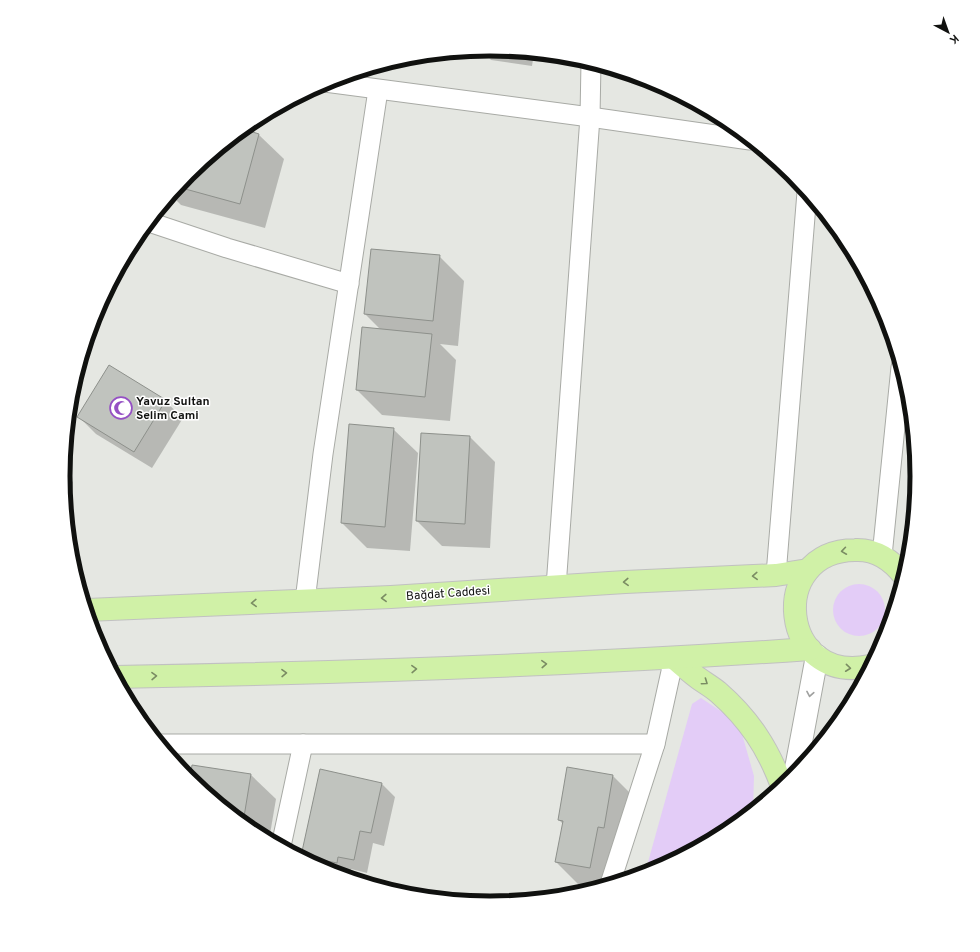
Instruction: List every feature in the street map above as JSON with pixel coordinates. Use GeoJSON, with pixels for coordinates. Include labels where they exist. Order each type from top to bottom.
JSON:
{"type":"FeatureCollection","features":[{"type":"Feature","properties":{"kind":"main road"},"geometry":{"type":"LineString","coordinates":[[864,667],[844,668],[830,664],[813,652],[800,635],[795,618],[794,601],[799,585],[808,570],[824,557],[842,550],[863,550],[898,567]]}},
{"type":"Feature","properties":{"kind":"main road","name":"Bağdat Caddesi"},"geometry":{"type":"LineString","coordinates":[[92,610],[391,597],[776,575],[808,570]]}},
{"type":"Feature","properties":{"kind":"main road"},"geometry":{"type":"LineString","coordinates":[[121,676],[466,668],[813,652]]}},
{"type":"Feature","properties":{"kind":"main road"},"geometry":{"type":"LineString","coordinates":[[674,658],[736,708],[765,746],[780,780]]}},
{"type":"Feature","properties":{"kind":"street"},"geometry":{"type":"LineString","coordinates":[[556,587],[590,117],[591,68]]}},
{"type":"Feature","properties":{"kind":"street"},"geometry":{"type":"LineString","coordinates":[[339,84],[740,138]]}},
{"type":"Feature","properties":{"kind":"street"},"geometry":{"type":"LineString","coordinates":[[305,601],[323,454],[378,90]]}},
{"type":"Feature","properties":{"kind":"street"},"geometry":{"type":"LineString","coordinates":[[776,575],[806,199]]}},
{"type":"Feature","properties":{"kind":"street"},"geometry":{"type":"LineString","coordinates":[[154,224],[227,248],[349,284]]}},
{"type":"Feature","properties":{"kind":"street"},"geometry":{"type":"LineString","coordinates":[[898,567],[901,388]]}},
{"type":"Feature","properties":{"kind":"street"},"geometry":{"type":"LineString","coordinates":[[798,762],[813,652]]}},
{"type":"Feature","properties":{"kind":"street"},"geometry":{"type":"LineString","coordinates":[[612,878],[655,744],[674,658]]}},
{"type":"Feature","properties":{"kind":"street"},"geometry":{"type":"LineString","coordinates":[[167,744],[655,744]]}},
{"type":"Feature","properties":{"kind":"street"},"geometry":{"type":"LineString","coordinates":[[282,841],[303,744]]}},
{"type":"Feature","properties":{"kind":"shaded area"},"geometry":{"type":"Polygon","coordinates":[[[854,584],[864,584],[878,591],[885,605],[885,615],[878,629],[864,636],[854,636],[844,632],[837,625],[833,615],[833,605],[837,595],[844,588],[854,584]]]}},
{"type":"Feature","properties":{"kind":"shaded area"},"geometry":{"type":"Polygon","coordinates":[[[701,698],[728,716],[742,734],[754,776],[753,803],[700,840],[676,853],[647,866],[692,704],[701,698]]]}},
{"type":"Feature","properties":{"kind":"building"},"geometry":{"type":"Polygon","coordinates":[[[251,131],[259,134],[240,204],[184,189],[213,160],[251,131]]]}},
{"type":"Feature","properties":{"kind":"building"},"geometry":{"type":"Polygon","coordinates":[[[371,249],[440,255],[433,321],[364,314],[371,249]]]}},
{"type":"Feature","properties":{"kind":"building"},"geometry":{"type":"Polygon","coordinates":[[[362,327],[432,334],[425,397],[356,390],[362,327]]]}},
{"type":"Feature","properties":{"kind":"building","name":"Yavuz Sultan Selim Cami"},"geometry":{"type":"Polygon","coordinates":[[[109,365],[166,400],[134,452],[77,417],[109,365]]]}},
{"type":"Feature","properties":{"kind":"building"},"geometry":{"type":"Polygon","coordinates":[[[349,424],[394,428],[385,527],[341,523],[349,424]]]}},
{"type":"Feature","properties":{"kind":"building"},"geometry":{"type":"Polygon","coordinates":[[[421,433],[470,436],[465,524],[416,521],[421,433]]]}},
{"type":"Feature","properties":{"kind":"building"},"geometry":{"type":"Polygon","coordinates":[[[192,765],[251,774],[244,816],[213,792],[191,771],[192,765]]]}},
{"type":"Feature","properties":{"kind":"building"},"geometry":{"type":"Polygon","coordinates":[[[567,767],[613,775],[604,828],[598,827],[590,868],[555,862],[563,821],[558,820],[567,767]]]}},
{"type":"Feature","properties":{"kind":"building"},"geometry":{"type":"Polygon","coordinates":[[[320,769],[382,783],[371,833],[360,831],[354,860],[338,857],[337,863],[319,859],[302,852],[320,769]]]}},
{"type":"Feature","properties":{"kind":"place","name":"Yavuz Sultan Selim Cami"},"geometry":{"type":"Point","coordinates":[121,408]}}]}
